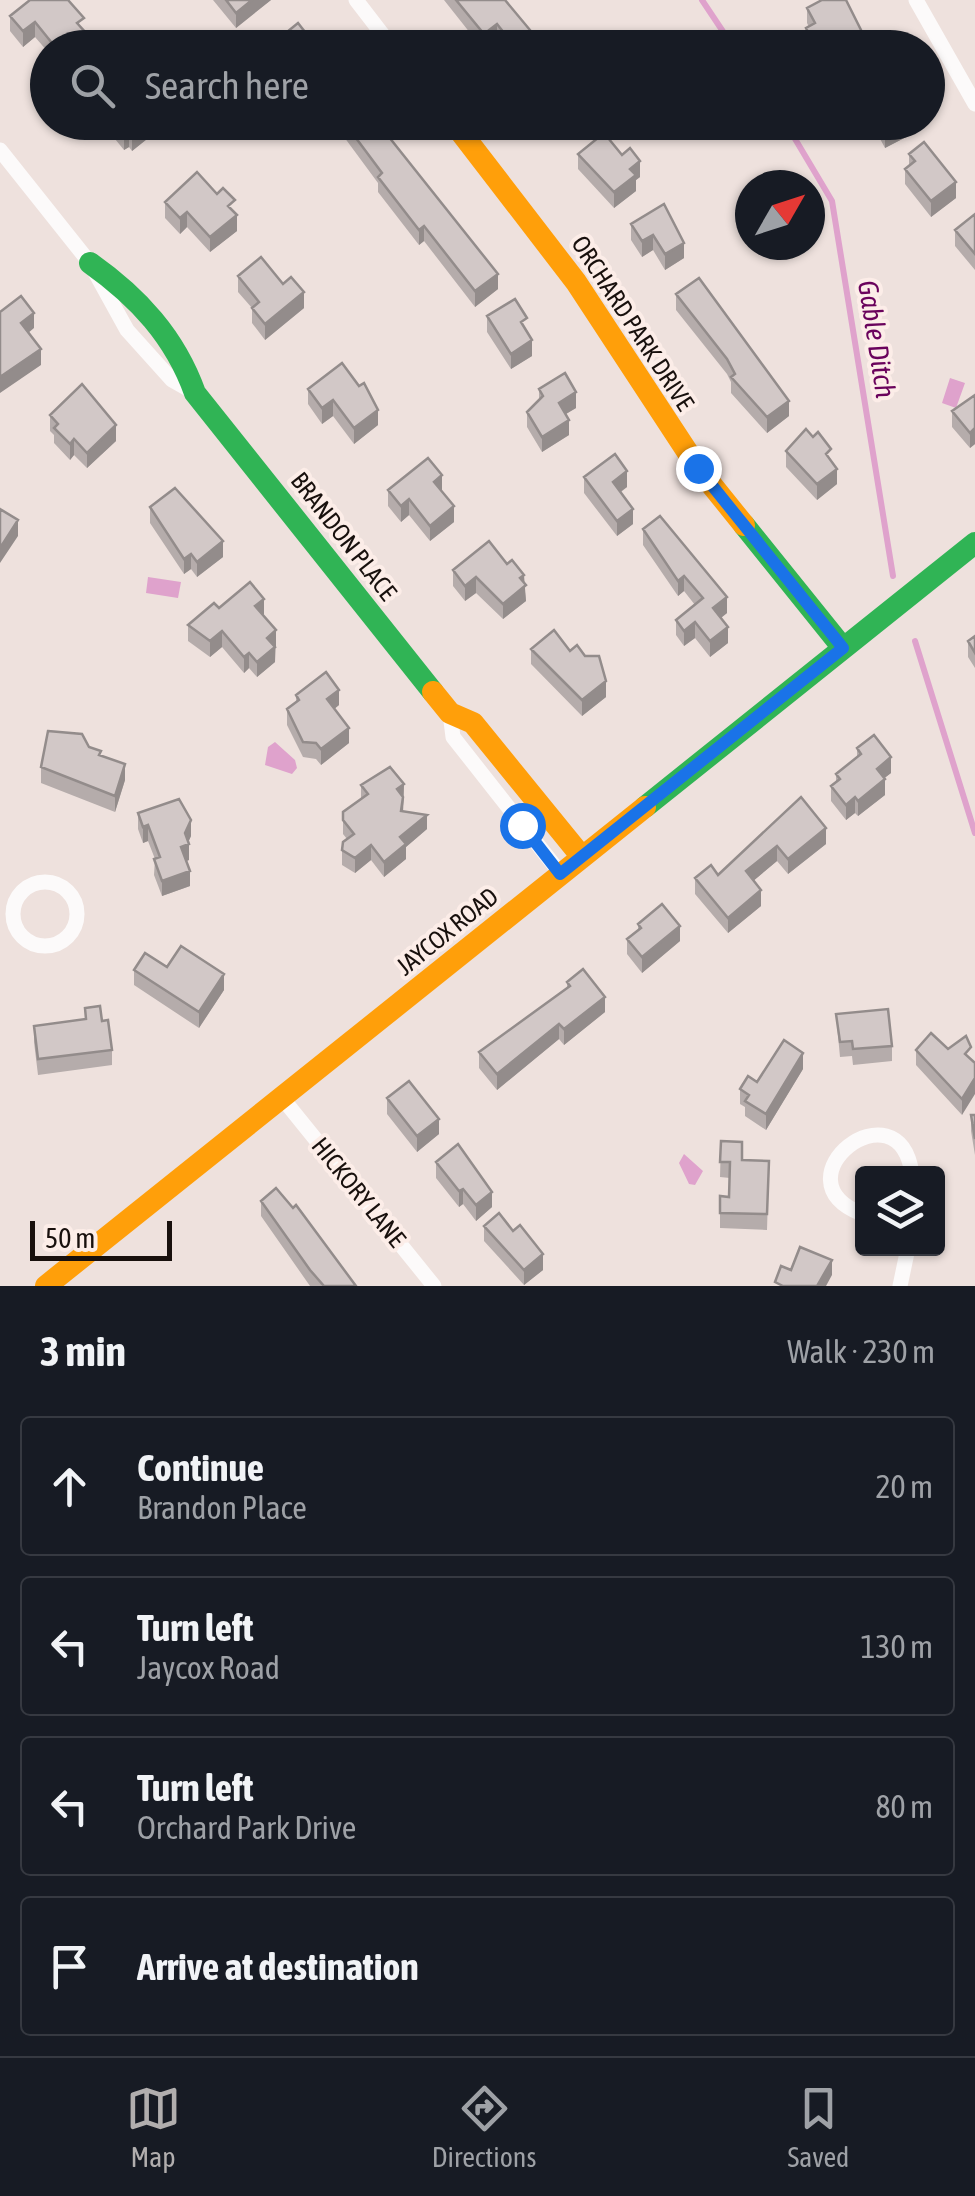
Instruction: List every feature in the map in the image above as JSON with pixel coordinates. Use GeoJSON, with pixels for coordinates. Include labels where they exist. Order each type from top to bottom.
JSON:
{"type":"FeatureCollection","features":[{"type":"Feature","properties":{"kind":"street"},"geometry":{"type":"LineString","coordinates":[[356,0],[379,30]]}},
{"type":"Feature","properties":{"kind":"street"},"geometry":{"type":"LineString","coordinates":[[916,0],[933,30]]}},
{"type":"Feature","properties":{"kind":"street"},"geometry":{"type":"LineString","coordinates":[[945,51],[975,104]]}},
{"type":"Feature","properties":{"kind":"street","name":"ORCHARD PARK DRIVE"},"geometry":{"type":"LineString","coordinates":[[466,140],[576,282],[698,468],[843,648]]}},
{"type":"Feature","properties":{"kind":"street","name":"BRANDON PLACE"},"geometry":{"type":"LineString","coordinates":[[0,150],[90,263],[121,284],[148,312],[188,367],[195,392],[450,713],[474,722],[582,857]]}},
{"type":"Feature","properties":{"kind":"street","name":"JAYCOX ROAD"},"geometry":{"type":"LineString","coordinates":[[46,1286],[975,543]]}},
{"type":"Feature","properties":{"kind":"street","name":"BRANDON PLACE"},"geometry":{"type":"LineString","coordinates":[[450,713],[453,737],[560,874]]}},
{"type":"Feature","properties":{"kind":"street"},"geometry":{"type":"LineString","coordinates":[[36,883],[61,886],[76,905],[74,930],[54,945],[30,942],[7,922],[17,898],[36,883]]}},
{"type":"Feature","properties":{"kind":"street","name":"HICKORY LANE"},"geometry":{"type":"LineString","coordinates":[[283,1098],[434,1286]]}},
{"type":"Feature","properties":{"kind":"street"},"geometry":{"type":"LineString","coordinates":[[855,1209],[838,1197],[832,1178],[836,1158],[848,1143],[867,1135],[886,1138],[903,1149],[909,1166]]}},
{"type":"Feature","properties":{"kind":"street"},"geometry":{"type":"LineString","coordinates":[[900,1286],[906,1256]]}},
{"type":"Feature","properties":{"kind":"shaded area"},"geometry":{"type":"Polygon","coordinates":[[[950,378],[965,383],[956,408],[942,403],[950,378]]]}},
{"type":"Feature","properties":{"kind":"shaded area"},"geometry":{"type":"Polygon","coordinates":[[[148,577],[181,582],[178,598],[146,593],[148,577]]]}},
{"type":"Feature","properties":{"kind":"shaded area"},"geometry":{"type":"Polygon","coordinates":[[[275,742],[295,760],[297,768],[292,774],[265,765],[268,747],[275,742]]]}},
{"type":"Feature","properties":{"kind":"shaded area"},"geometry":{"type":"Polygon","coordinates":[[[684,1154],[703,1171],[695,1185],[689,1184],[679,1163],[684,1154]]]}},
{"type":"Feature","properties":{"kind":"building"},"geometry":{"type":"Polygon","coordinates":[[[30,0],[68,0],[84,18],[77,23],[83,30],[41,30],[35,22],[23,31],[10,16],[30,0]]]}},
{"type":"Feature","properties":{"kind":"building"},"geometry":{"type":"Polygon","coordinates":[[[226,0],[252,0],[236,13],[226,0]]]}},
{"type":"Feature","properties":{"kind":"building"},"geometry":{"type":"Polygon","coordinates":[[[456,0],[505,0],[530,30],[502,30],[497,24],[481,30],[456,0]]]}},
{"type":"Feature","properties":{"kind":"building"},"geometry":{"type":"Polygon","coordinates":[[[822,0],[846,0],[861,30],[807,30],[815,23],[807,8],[822,0]]]}},
{"type":"Feature","properties":{"kind":"building"},"geometry":{"type":"Polygon","coordinates":[[[357,140],[391,140],[498,274],[475,291],[424,226],[419,230],[378,177],[382,173],[357,140]]]}},
{"type":"Feature","properties":{"kind":"building"},"geometry":{"type":"Polygon","coordinates":[[[595,140],[610,140],[622,155],[630,148],[640,161],[630,169],[636,175],[614,192],[578,154],[595,140]]]}},
{"type":"Feature","properties":{"kind":"building"},"geometry":{"type":"Polygon","coordinates":[[[924,142],[956,182],[931,201],[905,169],[915,161],[909,154],[924,142]]]}},
{"type":"Feature","properties":{"kind":"building"},"geometry":{"type":"Polygon","coordinates":[[[197,172],[217,194],[223,188],[235,200],[228,206],[237,215],[210,237],[187,212],[180,218],[165,202],[197,172]]]}},
{"type":"Feature","properties":{"kind":"building"},"geometry":{"type":"Polygon","coordinates":[[[664,204],[684,243],[665,254],[653,235],[642,241],[631,224],[664,204]]]}},
{"type":"Feature","properties":{"kind":"building"},"geometry":{"type":"Polygon","coordinates":[[[975,214],[975,254],[955,230],[975,214]]]}},
{"type":"Feature","properties":{"kind":"building"},"geometry":{"type":"Polygon","coordinates":[[[261,257],[283,284],[291,277],[304,292],[265,324],[252,308],[259,302],[238,276],[261,257]]]}},
{"type":"Feature","properties":{"kind":"building"},"geometry":{"type":"Polygon","coordinates":[[[699,278],[789,401],[767,417],[731,377],[735,374],[727,359],[676,294],[699,278]]]}},
{"type":"Feature","properties":{"kind":"building"},"geometry":{"type":"Polygon","coordinates":[[[21,296],[34,313],[21,323],[41,349],[0,377],[0,312],[21,296]]]}},
{"type":"Feature","properties":{"kind":"building"},"geometry":{"type":"Polygon","coordinates":[[[515,299],[527,318],[521,322],[532,340],[511,354],[487,316],[515,299]]]}},
{"type":"Feature","properties":{"kind":"building"},"geometry":{"type":"Polygon","coordinates":[[[342,363],[359,386],[364,383],[378,410],[354,428],[333,400],[322,408],[308,389],[342,363]]]}},
{"type":"Feature","properties":{"kind":"building"},"geometry":{"type":"Polygon","coordinates":[[[565,373],[576,392],[559,403],[569,420],[542,437],[527,412],[543,396],[539,389],[565,373]]]}},
{"type":"Feature","properties":{"kind":"building"},"geometry":{"type":"Polygon","coordinates":[[[82,384],[116,425],[87,453],[74,439],[70,444],[54,428],[58,424],[50,415],[82,384]]]}},
{"type":"Feature","properties":{"kind":"building"},"geometry":{"type":"Polygon","coordinates":[[[975,395],[975,428],[970,433],[952,411],[975,395]]]}},
{"type":"Feature","properties":{"kind":"building"},"geometry":{"type":"Polygon","coordinates":[[[806,429],[813,437],[818,432],[831,449],[826,454],[837,469],[817,484],[786,451],[806,429]]]}},
{"type":"Feature","properties":{"kind":"building"},"geometry":{"type":"Polygon","coordinates":[[[615,454],[627,471],[613,482],[633,509],[617,521],[584,477],[615,454]]]}},
{"type":"Feature","properties":{"kind":"building"},"geometry":{"type":"Polygon","coordinates":[[[428,458],[442,475],[434,482],[454,506],[430,526],[409,499],[401,506],[388,490],[428,458]]]}},
{"type":"Feature","properties":{"kind":"building"},"geometry":{"type":"Polygon","coordinates":[[[175,488],[223,541],[197,562],[191,554],[184,559],[150,507],[175,488]]]}},
{"type":"Feature","properties":{"kind":"building"},"geometry":{"type":"Polygon","coordinates":[[[0,509],[18,520],[0,548],[0,509]]]}},
{"type":"Feature","properties":{"kind":"building"},"geometry":{"type":"Polygon","coordinates":[[[660,516],[727,597],[713,608],[728,627],[710,641],[695,622],[684,631],[676,620],[703,598],[684,576],[678,581],[643,529],[660,516]]]}},
{"type":"Feature","properties":{"kind":"building"},"geometry":{"type":"Polygon","coordinates":[[[489,541],[507,564],[512,560],[524,575],[520,578],[526,585],[503,604],[476,577],[465,586],[453,570],[489,541]]]}},
{"type":"Feature","properties":{"kind":"building"},"geometry":{"type":"Polygon","coordinates":[[[250,582],[264,599],[255,606],[276,630],[267,638],[275,647],[257,662],[249,653],[244,657],[222,631],[210,641],[188,625],[214,603],[219,608],[250,582]]]}},
{"type":"Feature","properties":{"kind":"building"},"geometry":{"type":"Polygon","coordinates":[[[554,630],[570,651],[577,645],[585,656],[599,656],[606,681],[582,700],[531,649],[554,630]]]}},
{"type":"Feature","properties":{"kind":"building"},"geometry":{"type":"Polygon","coordinates":[[[326,672],[339,690],[327,699],[349,728],[321,749],[316,743],[303,742],[287,709],[299,700],[296,695],[326,672]]]}},
{"type":"Feature","properties":{"kind":"building"},"geometry":{"type":"Polygon","coordinates":[[[48,731],[82,734],[89,747],[101,751],[99,755],[125,764],[115,796],[41,767],[48,731]]]}},
{"type":"Feature","properties":{"kind":"building"},"geometry":{"type":"Polygon","coordinates":[[[874,735],[891,757],[877,769],[885,779],[858,801],[855,797],[846,805],[831,786],[840,779],[836,774],[861,754],[857,748],[874,735]]]}},
{"type":"Feature","properties":{"kind":"building"},"geometry":{"type":"Polygon","coordinates":[[[390,767],[404,784],[397,789],[403,797],[401,811],[427,815],[400,837],[406,844],[384,862],[371,845],[355,858],[342,850],[343,842],[354,834],[343,820],[343,812],[368,794],[361,785],[390,767]]]}},
{"type":"Feature","properties":{"kind":"building"},"geometry":{"type":"Polygon","coordinates":[[[801,797],[826,828],[788,859],[777,846],[746,871],[761,890],[728,918],[695,878],[711,865],[718,875],[801,797]]]}},
{"type":"Feature","properties":{"kind":"building"},"geometry":{"type":"Polygon","coordinates":[[[179,799],[191,820],[185,833],[189,844],[181,847],[190,871],[162,881],[154,859],[160,857],[148,825],[143,827],[138,813],[179,799]]]}},
{"type":"Feature","properties":{"kind":"building"},"geometry":{"type":"Polygon","coordinates":[[[662,904],[680,926],[642,957],[627,939],[662,904]]]}},
{"type":"Feature","properties":{"kind":"building"},"geometry":{"type":"Polygon","coordinates":[[[181,946],[224,974],[199,1012],[134,970],[145,953],[167,967],[181,946]]]}},
{"type":"Feature","properties":{"kind":"building"},"geometry":{"type":"Polygon","coordinates":[[[583,969],[605,997],[564,1029],[559,1024],[497,1074],[479,1052],[570,986],[567,982],[583,969]]]}},
{"type":"Feature","properties":{"kind":"building"},"geometry":{"type":"Polygon","coordinates":[[[100,1006],[102,1021],[108,1020],[112,1050],[38,1059],[34,1026],[86,1019],[85,1008],[100,1006]]]}},
{"type":"Feature","properties":{"kind":"building"},"geometry":{"type":"Polygon","coordinates":[[[888,1009],[892,1046],[853,1049],[852,1041],[840,1042],[836,1014],[888,1009]]]}},
{"type":"Feature","properties":{"kind":"building"},"geometry":{"type":"Polygon","coordinates":[[[931,1033],[948,1049],[966,1036],[971,1047],[965,1054],[975,1063],[975,1078],[962,1099],[916,1050],[931,1033]]]}},
{"type":"Feature","properties":{"kind":"building"},"geometry":{"type":"Polygon","coordinates":[[[784,1040],[803,1053],[766,1114],[745,1101],[749,1095],[740,1089],[748,1076],[757,1082],[784,1040]]]}},
{"type":"Feature","properties":{"kind":"building"},"geometry":{"type":"Polygon","coordinates":[[[409,1081],[439,1119],[417,1136],[387,1098],[409,1081]]]}},
{"type":"Feature","properties":{"kind":"building"},"geometry":{"type":"Polygon","coordinates":[[[721,1141],[742,1142],[742,1160],[769,1161],[767,1214],[720,1213],[720,1196],[729,1197],[730,1162],[720,1162],[721,1141]]]}},
{"type":"Feature","properties":{"kind":"building"},"geometry":{"type":"Polygon","coordinates":[[[458,1144],[492,1192],[476,1205],[436,1162],[458,1144]]]}},
{"type":"Feature","properties":{"kind":"building"},"geometry":{"type":"Polygon","coordinates":[[[276,1188],[293,1208],[296,1205],[356,1286],[324,1286],[310,1270],[261,1201],[276,1188]]]}},
{"type":"Feature","properties":{"kind":"building"},"geometry":{"type":"Polygon","coordinates":[[[499,1213],[513,1231],[520,1225],[543,1254],[524,1270],[484,1226],[499,1213]]]}},
{"type":"Feature","properties":{"kind":"building"},"geometry":{"type":"Polygon","coordinates":[[[800,1247],[832,1260],[817,1286],[783,1286],[775,1282],[781,1266],[791,1270],[800,1247]]]}},
{"type":"Feature","properties":{"kind":"waterway","name":"Gable Ditch"},"geometry":{"type":"LineString","coordinates":[[702,0],[722,30]]}},
{"type":"Feature","properties":{"kind":"waterway","name":"Gable Ditch"},"geometry":{"type":"LineString","coordinates":[[796,140],[832,201],[893,576]]}},
{"type":"Feature","properties":{"kind":"waterway","name":"Gable Ditch"},"geometry":{"type":"LineString","coordinates":[[915,641],[975,833]]}},
{"type":"Feature","properties":{"kind":"traffic: fast"},"geometry":{"type":"LineString","coordinates":[[90,263],[139,304],[166,336],[195,393],[433,692]]}},
{"type":"Feature","properties":{"kind":"traffic: fast"},"geometry":{"type":"LineString","coordinates":[[744,525],[843,648]]}},
{"type":"Feature","properties":{"kind":"traffic: fast"},"geometry":{"type":"LineString","coordinates":[[645,807],[975,543]]}},
{"type":"Feature","properties":{"kind":"traffic: slow"},"geometry":{"type":"LineString","coordinates":[[467,140],[576,282],[698,468],[744,525]]}},
{"type":"Feature","properties":{"kind":"traffic: slow"},"geometry":{"type":"LineString","coordinates":[[433,692],[450,713],[473,723],[582,857]]}},
{"type":"Feature","properties":{"kind":"traffic: slow"},"geometry":{"type":"LineString","coordinates":[[46,1286],[645,807]]}},
{"type":"Feature","properties":{"kind":"route"},"geometry":{"type":"LineString","coordinates":[[522,825],[560,874],[843,648],[698,468]]}}]}
